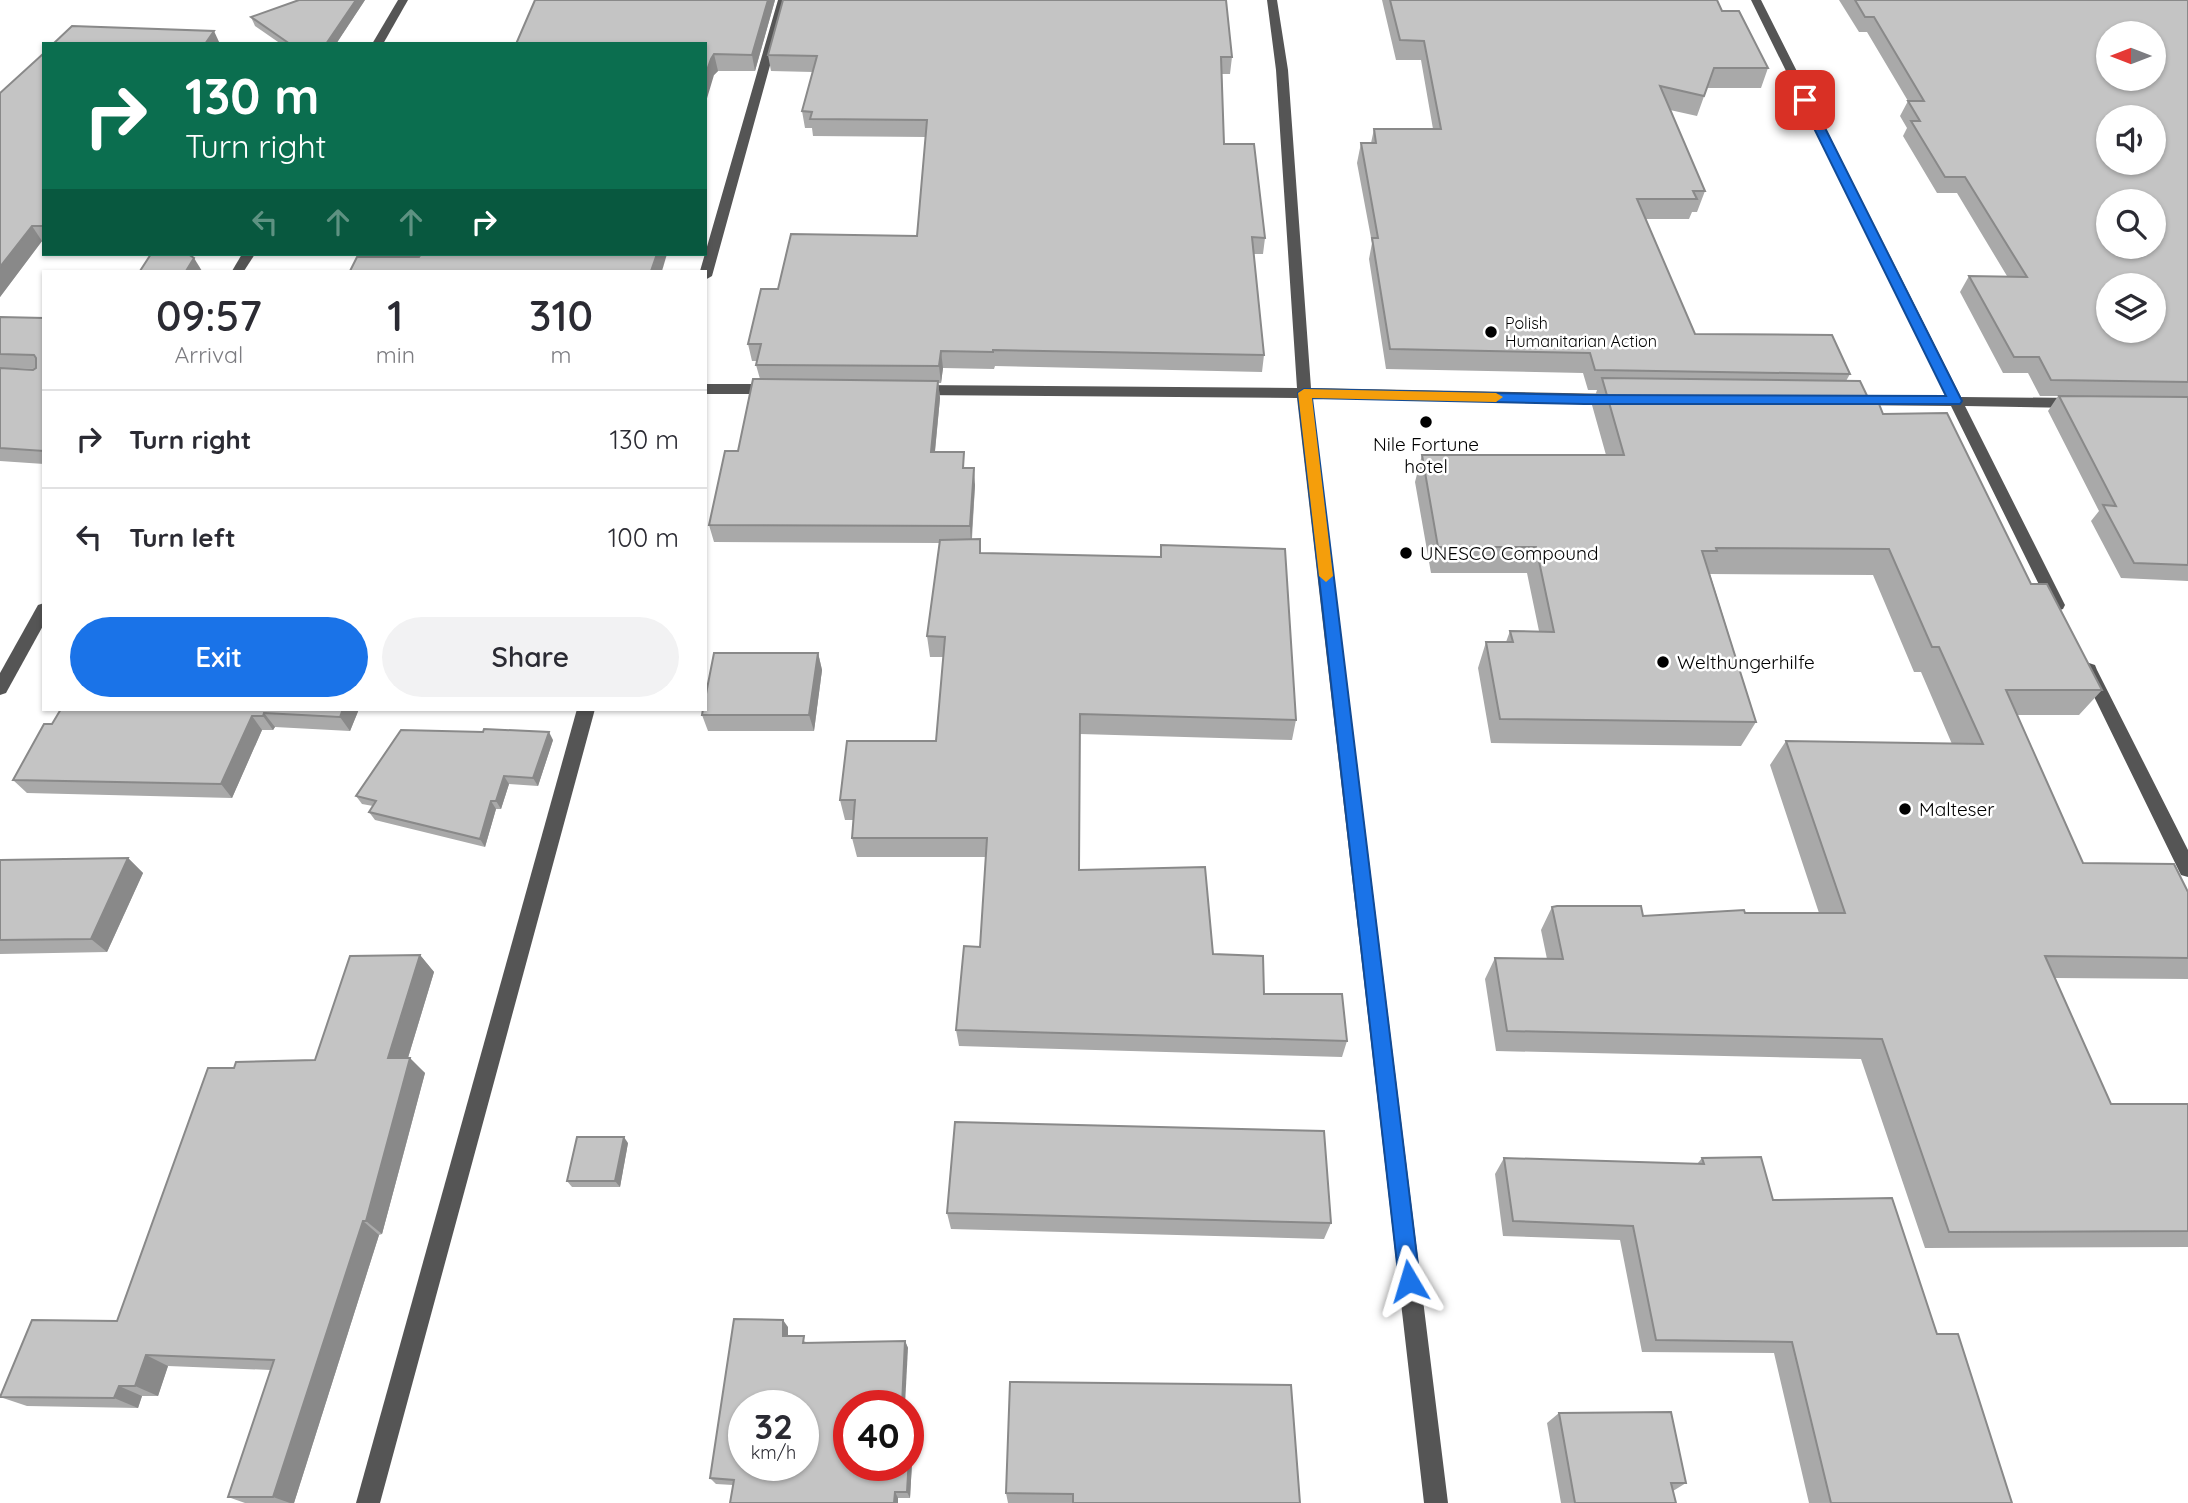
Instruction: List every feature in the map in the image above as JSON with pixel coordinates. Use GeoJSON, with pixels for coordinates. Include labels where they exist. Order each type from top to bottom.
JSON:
{"type":"FeatureCollection","features":[{"type":"Feature","properties":{"kind":"street"},"geometry":{"type":"LineString","coordinates":[[378,42],[403,0]]}},
{"type":"Feature","properties":{"kind":"street"},"geometry":{"type":"LineString","coordinates":[[707,270],[783,0]]}},
{"type":"Feature","properties":{"kind":"street"},"geometry":{"type":"LineString","coordinates":[[1272,0],[1282,70],[1304,393],[1436,1503]]}},
{"type":"Feature","properties":{"kind":"street"},"geometry":{"type":"LineString","coordinates":[[1756,0],[2066,622]]}},
{"type":"Feature","properties":{"kind":"street"},"geometry":{"type":"LineString","coordinates":[[707,389],[789,390]]}},
{"type":"Feature","properties":{"kind":"street"},"geometry":{"type":"LineString","coordinates":[[900,390],[1625,399]]}},
{"type":"Feature","properties":{"kind":"street"},"geometry":{"type":"LineString","coordinates":[[1831,400],[2092,403]]}},
{"type":"Feature","properties":{"kind":"street"},"geometry":{"type":"LineString","coordinates":[[0,688],[42,613]]}},
{"type":"Feature","properties":{"kind":"street"},"geometry":{"type":"LineString","coordinates":[[2084,659],[2188,869]]}},
{"type":"Feature","properties":{"kind":"street"},"geometry":{"type":"LineString","coordinates":[[368,1503],[585,711]]}},
{"type":"Feature","properties":{"kind":"building"},"geometry":{"type":"Polygon","coordinates":[[[299,0],[356,0],[327,42],[287,42],[251,17],[299,0]]]}},
{"type":"Feature","properties":{"kind":"building"},"geometry":{"type":"Polygon","coordinates":[[[535,0],[768,0],[752,55],[714,54],[707,70],[707,42],[517,42],[535,0]]]}},
{"type":"Feature","properties":{"kind":"building"},"geometry":{"type":"Polygon","coordinates":[[[783,0],[1226,0],[1232,57],[1221,57],[1224,144],[1254,144],[1265,238],[1252,237],[1264,355],[941,351],[939,366],[756,365],[761,344],[748,344],[761,289],[778,289],[791,234],[917,236],[927,120],[810,119],[812,112],[802,111],[817,56],[768,55],[783,0]]]}},
{"type":"Feature","properties":{"kind":"building"},"geometry":{"type":"Polygon","coordinates":[[[1390,0],[1717,0],[1722,11],[1739,11],[1768,68],[1714,68],[1704,96],[1660,86],[1705,191],[1693,191],[1697,199],[1637,199],[1695,334],[1832,335],[1850,374],[1595,370],[1590,353],[1390,349],[1372,238],[1378,238],[1361,143],[1376,143],[1374,129],[1441,129],[1424,41],[1400,40],[1390,0]]]}},
{"type":"Feature","properties":{"kind":"building"},"geometry":{"type":"Polygon","coordinates":[[[1855,0],[2188,0],[2188,382],[2051,380],[2039,357],[2014,357],[1969,276],[2027,277],[1965,177],[1945,177],[1911,121],[1920,121],[1908,101],[1924,101],[1874,17],[1865,17],[1855,0]]]}},
{"type":"Feature","properties":{"kind":"building"},"geometry":{"type":"Polygon","coordinates":[[[72,26],[214,31],[206,42],[55,42],[72,26]]]}},
{"type":"Feature","properties":{"kind":"building"},"geometry":{"type":"Polygon","coordinates":[[[42,55],[42,226],[32,226],[0,267],[0,93],[42,55]]]}},
{"type":"Feature","properties":{"kind":"building"},"geometry":{"type":"Polygon","coordinates":[[[150,256],[194,258],[187,270],[141,270],[150,256]]]}},
{"type":"Feature","properties":{"kind":"building"},"geometry":{"type":"Polygon","coordinates":[[[656,256],[651,270],[350,270],[357,257],[656,256]]]}},
{"type":"Feature","properties":{"kind":"building"},"geometry":{"type":"Polygon","coordinates":[[[0,317],[42,318],[42,451],[0,448],[0,368],[33,370],[36,368],[36,358],[34,355],[0,354],[0,317]]]}},
{"type":"Feature","properties":{"kind":"building"},"geometry":{"type":"Polygon","coordinates":[[[1602,378],[1860,381],[1871,404],[1879,404],[1883,414],[1947,413],[2031,584],[2047,584],[2102,690],[2006,690],[2083,863],[2174,864],[2188,892],[2188,958],[2045,956],[2111,1104],[2188,1104],[2188,1231],[1949,1232],[1882,1039],[1507,1031],[1495,958],[1563,959],[1552,907],[1641,906],[1643,916],[1744,910],[1745,913],[1845,913],[1786,741],[1983,744],[1939,647],[1932,647],[1889,549],[1716,548],[1717,551],[1702,551],[1756,722],[1500,719],[1486,642],[1513,642],[1510,631],[1554,632],[1536,547],[1438,547],[1422,455],[1624,455],[1602,378]]]}},
{"type":"Feature","properties":{"kind":"building"},"geometry":{"type":"Polygon","coordinates":[[[753,379],[938,381],[931,452],[964,452],[963,468],[974,468],[970,526],[709,525],[725,451],[738,451],[753,379]]]}},
{"type":"Feature","properties":{"kind":"building"},"geometry":{"type":"Polygon","coordinates":[[[2059,396],[2188,397],[2188,565],[2134,563],[2103,505],[2116,506],[2059,396]]]}},
{"type":"Feature","properties":{"kind":"building"},"geometry":{"type":"Polygon","coordinates":[[[980,539],[980,553],[1161,557],[1161,545],[1285,549],[1296,720],[1080,714],[1079,870],[1205,867],[1213,954],[1263,956],[1264,994],[1342,994],[1347,1041],[956,1030],[964,946],[980,947],[987,838],[852,838],[855,800],[840,800],[847,741],[936,741],[945,637],[927,636],[940,540],[980,539]]]}},
{"type":"Feature","properties":{"kind":"building"},"geometry":{"type":"Polygon","coordinates":[[[714,653],[818,653],[809,715],[702,715],[703,711],[707,711],[707,689],[714,653]]]}},
{"type":"Feature","properties":{"kind":"building"},"geometry":{"type":"Polygon","coordinates":[[[60,711],[342,711],[340,717],[264,713],[263,716],[252,716],[221,784],[13,780],[44,724],[52,724],[60,711]]]}},
{"type":"Feature","properties":{"kind":"building"},"geometry":{"type":"Polygon","coordinates":[[[484,729],[549,732],[533,778],[504,776],[496,801],[491,801],[480,839],[369,812],[376,801],[356,796],[401,730],[483,732],[484,729]]]}},
{"type":"Feature","properties":{"kind":"building"},"geometry":{"type":"Polygon","coordinates":[[[128,858],[91,939],[0,940],[0,860],[128,858]]]}},
{"type":"Feature","properties":{"kind":"building"},"geometry":{"type":"Polygon","coordinates":[[[420,955],[388,1058],[410,1058],[366,1221],[363,1221],[273,1497],[228,1497],[274,1360],[146,1355],[135,1386],[119,1386],[114,1398],[0,1397],[32,1320],[117,1321],[208,1068],[234,1068],[236,1062],[315,1060],[350,956],[420,955]]]}},
{"type":"Feature","properties":{"kind":"building"},"geometry":{"type":"Polygon","coordinates":[[[955,1122],[1324,1131],[1331,1223],[947,1213],[955,1122]]]}},
{"type":"Feature","properties":{"kind":"building"},"geometry":{"type":"Polygon","coordinates":[[[577,1137],[624,1137],[615,1181],[567,1181],[577,1137]]]}},
{"type":"Feature","properties":{"kind":"building"},"geometry":{"type":"Polygon","coordinates":[[[1761,1157],[1773,1200],[1892,1198],[1937,1334],[1958,1334],[2012,1503],[1831,1503],[1792,1342],[1656,1340],[1633,1226],[1513,1221],[1504,1158],[1704,1164],[1702,1158],[1761,1157]]]}},
{"type":"Feature","properties":{"kind":"building"},"geometry":{"type":"Polygon","coordinates":[[[734,1319],[783,1320],[783,1336],[804,1336],[803,1343],[905,1341],[903,1390],[833,1390],[833,1481],[908,1481],[907,1492],[895,1492],[894,1503],[730,1503],[734,1481],[819,1481],[819,1390],[728,1390],[728,1480],[710,1478],[734,1319]]]}},
{"type":"Feature","properties":{"kind":"building"},"geometry":{"type":"Polygon","coordinates":[[[1010,1382],[1291,1385],[1300,1503],[1073,1503],[1073,1494],[1006,1493],[1010,1382]]]}},
{"type":"Feature","properties":{"kind":"building"},"geometry":{"type":"Polygon","coordinates":[[[1671,1412],[1686,1483],[1671,1483],[1676,1503],[1575,1503],[1559,1413],[1671,1412]]]}},
{"type":"Feature","properties":{"kind":"slow traffic"},"geometry":{"type":"LineString","coordinates":[[1326,576],[1304,393],[1496,397]]}},
{"type":"Feature","properties":{"kind":"place","name":"Polish Humanitarian Action"},"geometry":{"type":"Point","coordinates":[1491,332]}},
{"type":"Feature","properties":{"kind":"place","name":"Nile Fortune hotel"},"geometry":{"type":"Point","coordinates":[1426,422]}},
{"type":"Feature","properties":{"kind":"place","name":"UNESCO Compound"},"geometry":{"type":"Point","coordinates":[1406,553]}},
{"type":"Feature","properties":{"kind":"place","name":"Welthungerhilfe"},"geometry":{"type":"Point","coordinates":[1663,662]}},
{"type":"Feature","properties":{"kind":"place","name":"Malteser"},"geometry":{"type":"Point","coordinates":[1905,809]}},
{"type":"Feature","properties":{"kind":"route"},"geometry":{"type":"LineString","coordinates":[[1409,1281],[1304,393],[1584,399],[1955,401],[1805,100]]}}]}
